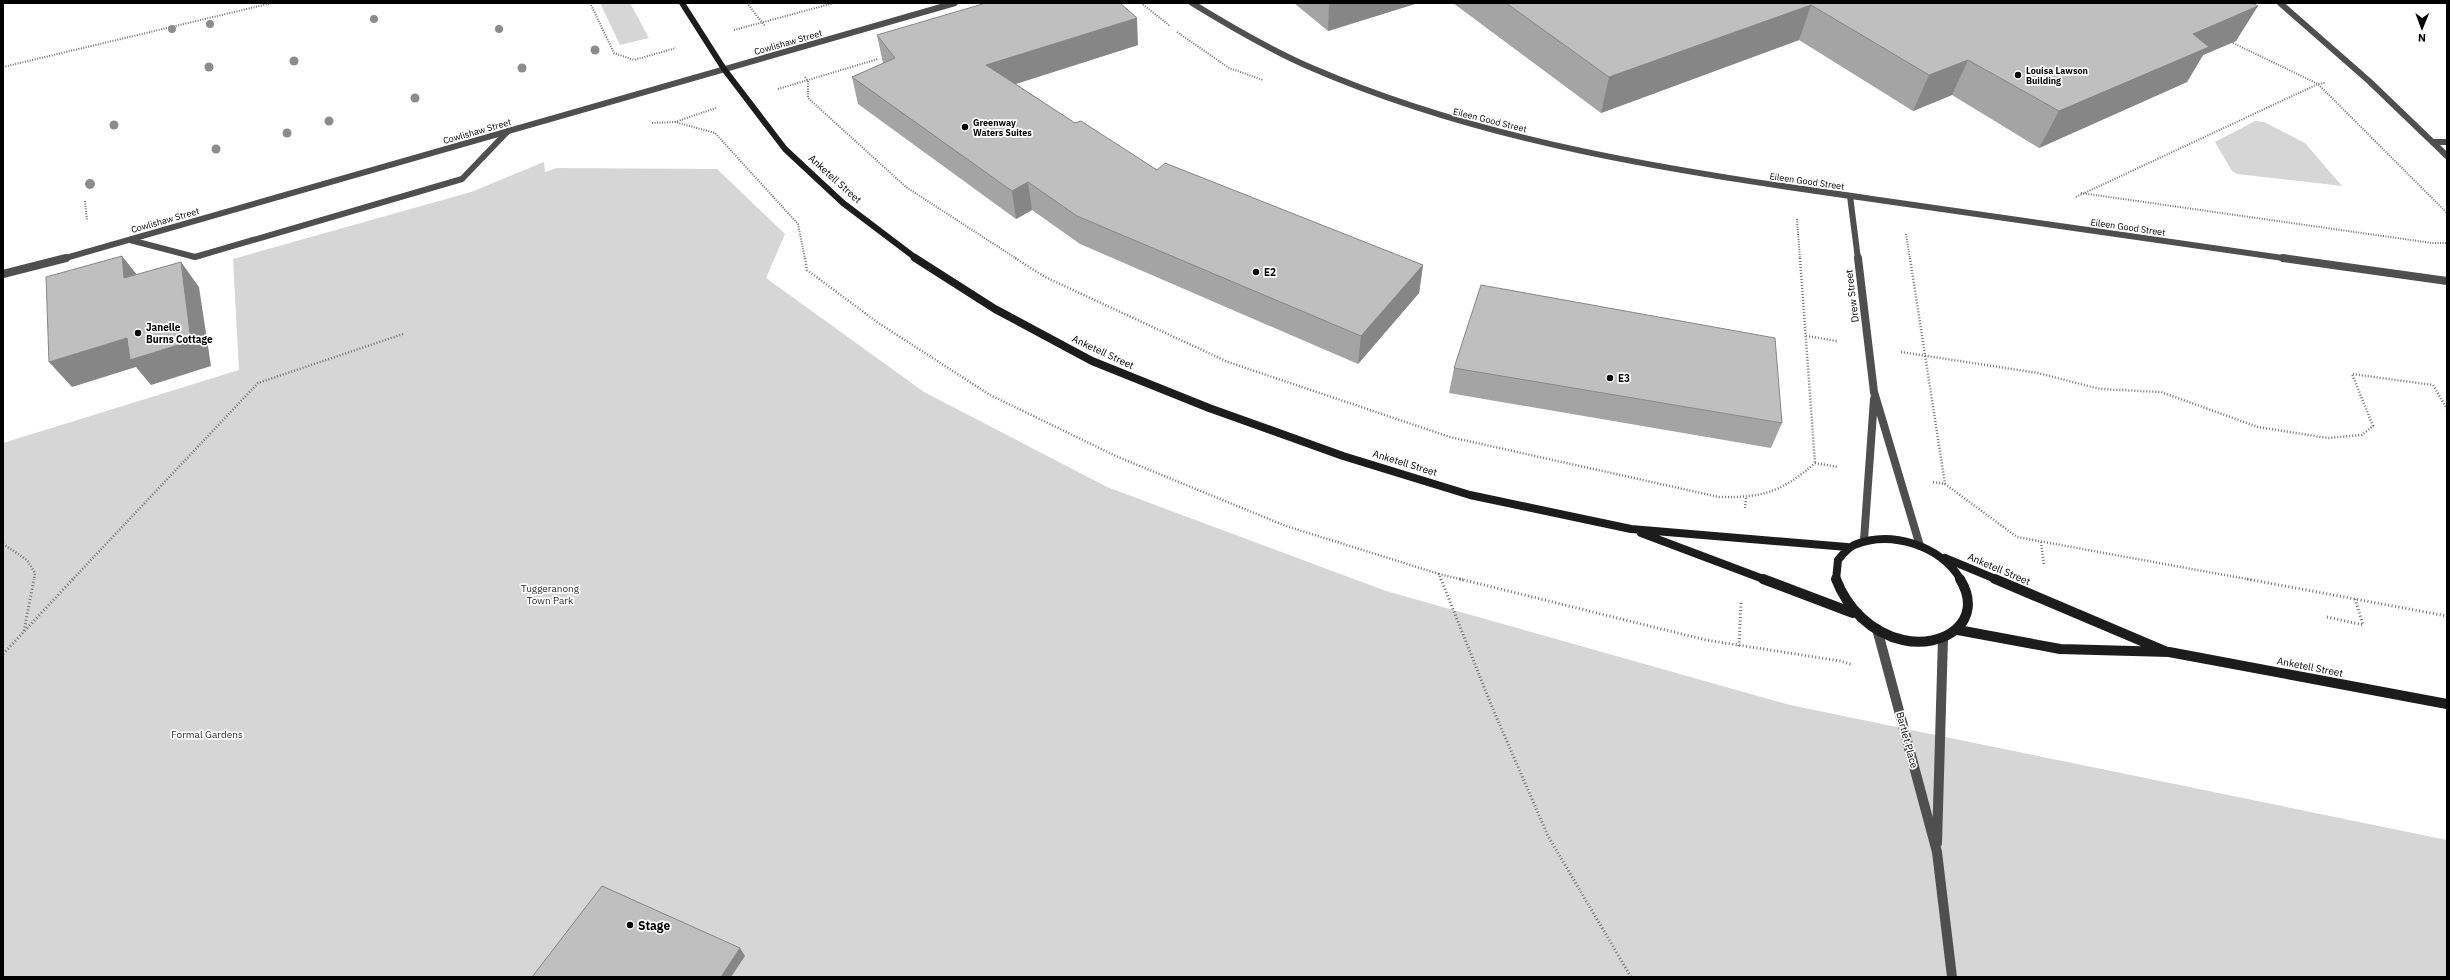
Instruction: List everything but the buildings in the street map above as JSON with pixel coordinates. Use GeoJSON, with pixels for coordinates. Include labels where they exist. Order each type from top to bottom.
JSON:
{"type":"FeatureCollection","features":[{"type":"Feature","properties":{"kind":"street","name":"Anketell Street"},"geometry":{"type":"LineString","coordinates":[[682,3],[724,69],[785,149],[843,203],[910,255],[989,305],[1092,361],[1209,408],[1358,460],[1470,494],[1631,529],[1848,547]]}},
{"type":"Feature","properties":{"kind":"street","name":"Cowlishaw Street"},"geometry":{"type":"LineString","coordinates":[[3,274],[130,240],[955,3]]}},
{"type":"Feature","properties":{"kind":"street","name":"Eileen Good Street"},"geometry":{"type":"LineString","coordinates":[[1192,3],[1264,46],[1356,87],[1462,123],[1577,152],[1647,165],[1850,196],[2447,282]]}},
{"type":"Feature","properties":{"kind":"street"},"geometry":{"type":"LineString","coordinates":[[2280,3],[2368,81],[2447,156]]}},
{"type":"Feature","properties":{"kind":"street"},"geometry":{"type":"LineString","coordinates":[[130,240],[196,257],[462,179],[508,131]]}},
{"type":"Feature","properties":{"kind":"street"},"geometry":{"type":"LineString","coordinates":[[2432,142],[2447,142]]}},
{"type":"Feature","properties":{"kind":"street","name":"Drew Street"},"geometry":{"type":"LineString","coordinates":[[1850,196],[1874,392],[1920,546]]}},
{"type":"Feature","properties":{"kind":"street","name":"Drew Street"},"geometry":{"type":"LineString","coordinates":[[1864,540],[1874,392]]}},
{"type":"Feature","properties":{"kind":"street","name":"Anketell Street"},"geometry":{"type":"LineString","coordinates":[[1631,529],[1855,614]]}},
{"type":"Feature","properties":{"kind":"street"},"geometry":{"type":"LineString","coordinates":[[1882,538],[1901,540],[1920,546],[1932,552],[1951,566],[1960,577],[1970,600],[1968,617],[1958,630],[1944,638],[1924,641],[1900,638],[1878,629],[1855,614],[1843,599],[1836,584],[1834,570],[1839,557],[1848,547],[1864,540],[1882,538]]}},
{"type":"Feature","properties":{"kind":"street","name":"Anketell Street"},"geometry":{"type":"LineString","coordinates":[[1932,552],[2169,652]]}},
{"type":"Feature","properties":{"kind":"street","name":"Bartlet Place"},"geometry":{"type":"LineString","coordinates":[[1878,629],[1937,852],[1952,977]]}},
{"type":"Feature","properties":{"kind":"street","name":"Anketell Street"},"geometry":{"type":"LineString","coordinates":[[1958,630],[2060,649],[2169,652],[2447,704]]}},
{"type":"Feature","properties":{"kind":"street","name":"Bartlet Place"},"geometry":{"type":"LineString","coordinates":[[1937,852],[1944,638]]}},
{"type":"Feature","properties":{"kind":"path"},"geometry":{"type":"LineString","coordinates":[[3,67],[272,3]]}},
{"type":"Feature","properties":{"kind":"path"},"geometry":{"type":"LineString","coordinates":[[590,3],[614,52],[634,60]]}},
{"type":"Feature","properties":{"kind":"path"},"geometry":{"type":"LineString","coordinates":[[747,3],[761,22],[834,3]]}},
{"type":"Feature","properties":{"kind":"path"},"geometry":{"type":"LineString","coordinates":[[2233,43],[2318,84],[2447,213]]}},
{"type":"Feature","properties":{"kind":"path"},"geometry":{"type":"LineString","coordinates":[[808,81],[808,98],[906,187],[1045,277],[1228,362],[1450,437],[1720,497],[1753,497],[1782,490],[1793,484],[1815,463],[1797,218]]}},
{"type":"Feature","properties":{"kind":"path"},"geometry":{"type":"LineString","coordinates":[[2082,230],[2070,202],[2081,193],[2318,84],[2368,81]]}},
{"type":"Feature","properties":{"kind":"path"},"geometry":{"type":"LineString","coordinates":[[675,122],[715,133],[798,224],[807,270],[877,322],[990,395],[1118,457],[1286,526],[1439,574],[1706,640],[1840,661],[1890,677]]}},
{"type":"Feature","properties":{"kind":"path"},"geometry":{"type":"LineString","coordinates":[[2081,193],[2432,243],[2447,243]]}},
{"type":"Feature","properties":{"kind":"path"},"geometry":{"type":"LineString","coordinates":[[1906,234],[1945,484],[2017,537],[2447,616]]}},
{"type":"Feature","properties":{"kind":"path"},"geometry":{"type":"LineString","coordinates":[[3,654],[258,383],[403,334]]}},
{"type":"Feature","properties":{"kind":"path"},"geometry":{"type":"LineString","coordinates":[[1806,336],[2038,373],[2100,389],[2161,392],[2258,427],[2328,438],[2362,435],[2373,426],[2352,374],[2433,385],[2447,409]]}},
{"type":"Feature","properties":{"kind":"path"},"geometry":{"type":"LineString","coordinates":[[3,544],[27,560],[35,573],[24,632]]}},
{"type":"Feature","properties":{"kind":"path"},"geometry":{"type":"LineString","coordinates":[[1439,574],[1492,707],[1548,836],[1631,977]]}},
{"type":"Feature","properties":{"kind":"path"},"geometry":{"type":"LineString","coordinates":[[2327,618],[2363,625],[2355,599]]}},
{"type":"Feature","properties":{"kind":"green space"},"geometry":{"type":"Polygon","coordinates":[[[600,3],[630,3],[649,38],[620,45],[600,3]]]}},
{"type":"Feature","properties":{"kind":"green space"},"geometry":{"type":"Polygon","coordinates":[[[2255,121],[2264,122],[2305,143],[2342,186],[2237,174],[2232,171],[2215,142],[2255,121]]]}},
{"type":"Feature","properties":{"kind":"green space","name":"Tuggeranong Town Park"},"geometry":{"type":"Polygon","coordinates":[[[544,162],[545,172],[557,168],[717,169],[785,234],[766,278],[924,392],[1107,487],[1386,591],[1790,705],[2447,840],[2447,977],[3,977],[3,443],[239,370],[233,259],[471,192],[544,162]]]}},
{"type":"Feature","properties":{"kind":"place","name":"Louisa Lawson Building"},"geometry":{"type":"Point","coordinates":[2018,75]}},
{"type":"Feature","properties":{"kind":"place","name":"Greenway Waters Suites"},"geometry":{"type":"Point","coordinates":[965,127]}},
{"type":"Feature","properties":{"kind":"place","name":"E2"},"geometry":{"type":"Point","coordinates":[1256,272]}},
{"type":"Feature","properties":{"kind":"place","name":"Janelle Burns Cottage"},"geometry":{"type":"Point","coordinates":[138,333]}},
{"type":"Feature","properties":{"kind":"place","name":"E3"},"geometry":{"type":"Point","coordinates":[1610,378]}},
{"type":"Feature","properties":{"kind":"place","name":"Stage"},"geometry":{"type":"Point","coordinates":[630,925]}},
{"type":"Feature","properties":{"kind":"park label","name":"Formal Gardens"},"geometry":{"type":"Point","coordinates":[207,734]}}]}
